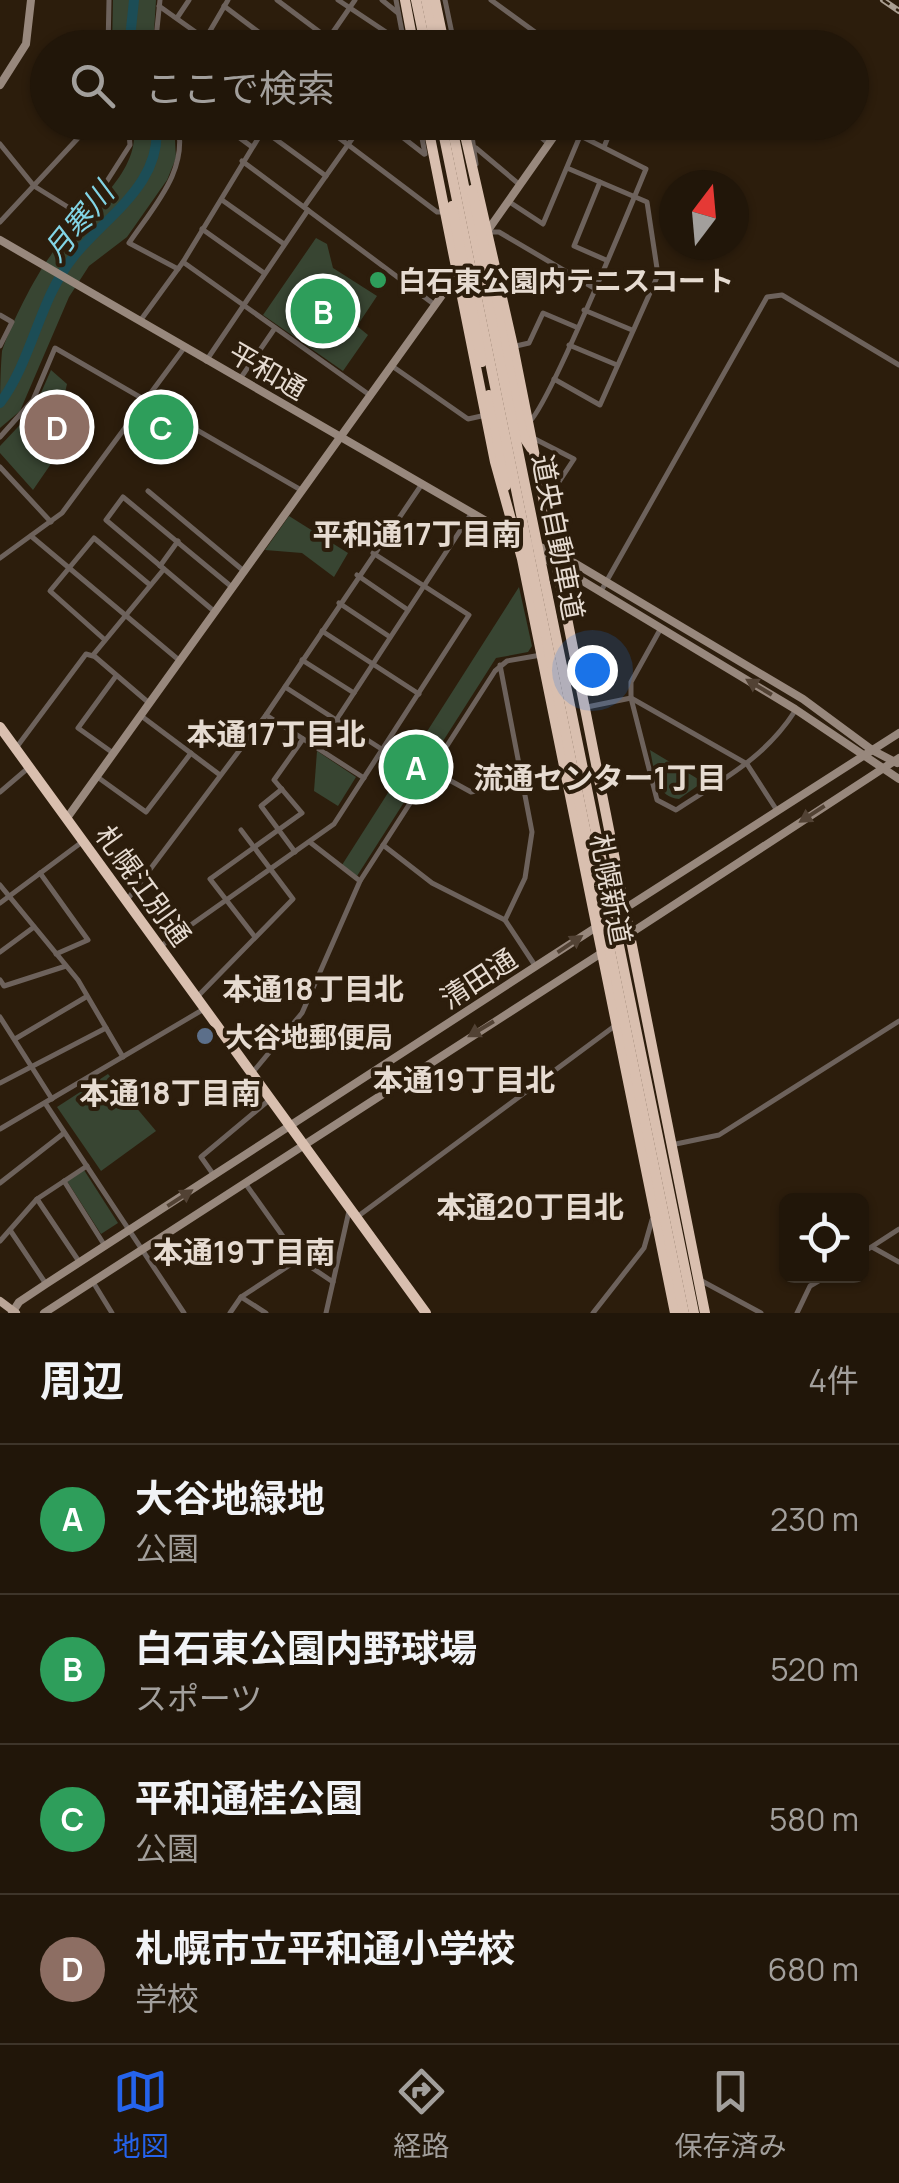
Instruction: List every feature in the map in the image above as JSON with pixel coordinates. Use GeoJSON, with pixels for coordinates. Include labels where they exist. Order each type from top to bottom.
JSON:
{"type":"FeatureCollection","features":[{"type":"Feature","properties":{"kind":"highway"},"geometry":{"type":"LineString","coordinates":[[405,0],[407,30]]}},
{"type":"Feature","properties":{"kind":"highway"},"geometry":{"type":"LineString","coordinates":[[416,0],[422,30]]}},
{"type":"Feature","properties":{"kind":"highway"},"geometry":{"type":"LineString","coordinates":[[426,0],[432,30]]}},
{"type":"Feature","properties":{"kind":"highway"},"geometry":{"type":"LineString","coordinates":[[435,0],[442,30]]}},
{"type":"Feature","properties":{"kind":"highway","name":"札幌新道"},"geometry":{"type":"LineString","coordinates":[[429,140],[505,507],[541,654],[674,1313]]}},
{"type":"Feature","properties":{"kind":"highway"},"geometry":{"type":"LineString","coordinates":[[451,140],[482,362],[506,480],[505,507]]}},
{"type":"Feature","properties":{"kind":"highway","name":"道央自動車道"},"geometry":{"type":"LineString","coordinates":[[452,140],[684,1313]]}},
{"type":"Feature","properties":{"kind":"highway","name":"道央自動車道"},"geometry":{"type":"LineString","coordinates":[[452,140],[694,1313]]}},
{"type":"Feature","properties":{"kind":"highway"},"geometry":{"type":"LineString","coordinates":[[453,140],[494,294],[523,436],[534,453]]}},
{"type":"Feature","properties":{"kind":"highway","name":"札幌新道"},"geometry":{"type":"LineString","coordinates":[[466,140],[489,230],[705,1309]]}},
{"type":"Feature","properties":{"kind":"highway","name":"札幌江別通"},"geometry":{"type":"LineString","coordinates":[[0,726],[426,1313]]}},
{"type":"Feature","properties":{"kind":"main road"},"geometry":{"type":"LineString","coordinates":[[0,1301],[14,1312]]}},
{"type":"Feature","properties":{"kind":"street"},"geometry":{"type":"LineString","coordinates":[[0,85],[26,44],[31,0]]}},
{"type":"Feature","properties":{"kind":"street"},"geometry":{"type":"LineString","coordinates":[[108,30],[109,0]]}},
{"type":"Feature","properties":{"kind":"street"},"geometry":{"type":"LineString","coordinates":[[177,19],[189,0]]}},
{"type":"Feature","properties":{"kind":"street"},"geometry":{"type":"LineString","coordinates":[[277,0],[317,30]]}},
{"type":"Feature","properties":{"kind":"street"},"geometry":{"type":"LineString","coordinates":[[338,0],[383,30]]}},
{"type":"Feature","properties":{"kind":"street"},"geometry":{"type":"LineString","coordinates":[[334,30],[355,0]]}},
{"type":"Feature","properties":{"kind":"street"},"geometry":{"type":"LineString","coordinates":[[382,0],[398,13]]}},
{"type":"Feature","properties":{"kind":"street"},"geometry":{"type":"LineString","coordinates":[[396,0],[403,30]]}},
{"type":"Feature","properties":{"kind":"street"},"geometry":{"type":"LineString","coordinates":[[446,0],[452,30]]}},
{"type":"Feature","properties":{"kind":"street"},"geometry":{"type":"LineString","coordinates":[[492,0],[533,30]]}},
{"type":"Feature","properties":{"kind":"street"},"geometry":{"type":"LineString","coordinates":[[160,3],[194,30]]}},
{"type":"Feature","properties":{"kind":"street"},"geometry":{"type":"LineString","coordinates":[[157,30],[160,3]]}},
{"type":"Feature","properties":{"kind":"street"},"geometry":{"type":"LineString","coordinates":[[209,30],[226,3],[258,30]]}},
{"type":"Feature","properties":{"kind":"street"},"geometry":{"type":"LineString","coordinates":[[0,222],[76,140]]}},
{"type":"Feature","properties":{"kind":"street"},"geometry":{"type":"LineString","coordinates":[[0,144],[34,186],[84,216],[130,140]]}},
{"type":"Feature","properties":{"kind":"street"},"geometry":{"type":"LineString","coordinates":[[180,140],[175,173],[130,242],[180,266],[242,304],[371,396]]}},
{"type":"Feature","properties":{"kind":"street"},"geometry":{"type":"LineString","coordinates":[[242,140],[252,147]]}},
{"type":"Feature","properties":{"kind":"street"},"geometry":{"type":"LineString","coordinates":[[140,321],[180,266],[257,140]]}},
{"type":"Feature","properties":{"kind":"street"},"geometry":{"type":"LineString","coordinates":[[277,140],[326,176]]}},
{"type":"Feature","properties":{"kind":"street"},"geometry":{"type":"LineString","coordinates":[[343,140],[437,212],[444,212]]}},
{"type":"Feature","properties":{"kind":"street"},"geometry":{"type":"LineString","coordinates":[[206,360],[352,140]]}},
{"type":"Feature","properties":{"kind":"street"},"geometry":{"type":"LineString","coordinates":[[411,140],[430,152]]}},
{"type":"Feature","properties":{"kind":"street"},"geometry":{"type":"LineString","coordinates":[[426,140],[430,152]]}},
{"type":"Feature","properties":{"kind":"street"},"geometry":{"type":"LineString","coordinates":[[473,140],[478,186]]}},
{"type":"Feature","properties":{"kind":"street"},"geometry":{"type":"LineString","coordinates":[[544,140],[549,144]]}},
{"type":"Feature","properties":{"kind":"street"},"geometry":{"type":"LineString","coordinates":[[67,818],[552,140]]}},
{"type":"Feature","properties":{"kind":"street"},"geometry":{"type":"LineString","coordinates":[[508,201],[543,224],[579,140]]}},
{"type":"Feature","properties":{"kind":"street"},"geometry":{"type":"LineString","coordinates":[[528,423],[536,418],[646,169],[591,140]]}},
{"type":"Feature","properties":{"kind":"street"},"geometry":{"type":"LineString","coordinates":[[604,147],[607,140]]}},
{"type":"Feature","properties":{"kind":"street"},"geometry":{"type":"LineString","coordinates":[[475,148],[520,185]]}},
{"type":"Feature","properties":{"kind":"street"},"geometry":{"type":"LineString","coordinates":[[242,162],[435,305]]}},
{"type":"Feature","properties":{"kind":"street"},"geometry":{"type":"LineString","coordinates":[[554,379],[600,405],[658,275],[648,202],[567,168]]}},
{"type":"Feature","properties":{"kind":"street"},"geometry":{"type":"LineString","coordinates":[[600,182],[574,246],[606,260]]}},
{"type":"Feature","properties":{"kind":"street"},"geometry":{"type":"LineString","coordinates":[[222,200],[284,244]]}},
{"type":"Feature","properties":{"kind":"street"},"geometry":{"type":"LineString","coordinates":[[202,229],[264,273]]}},
{"type":"Feature","properties":{"kind":"street"},"geometry":{"type":"LineString","coordinates":[[489,230],[499,232],[594,288]]}},
{"type":"Feature","properties":{"kind":"street","name":"平和通"},"geometry":{"type":"LineString","coordinates":[[0,240],[514,537],[554,564],[604,587],[803,699],[872,750],[897,761]]}},
{"type":"Feature","properties":{"kind":"street"},"geometry":{"type":"LineString","coordinates":[[604,587],[767,298],[782,295],[899,365]]}},
{"type":"Feature","properties":{"kind":"street"},"geometry":{"type":"LineString","coordinates":[[584,310],[632,330]]}},
{"type":"Feature","properties":{"kind":"street"},"geometry":{"type":"LineString","coordinates":[[512,346],[529,343],[542,313],[576,328]]}},
{"type":"Feature","properties":{"kind":"street"},"geometry":{"type":"LineString","coordinates":[[0,315],[12,322],[0,346]]}},
{"type":"Feature","properties":{"kind":"street"},"geometry":{"type":"LineString","coordinates":[[240,379],[276,327]]}},
{"type":"Feature","properties":{"kind":"street"},"geometry":{"type":"LineString","coordinates":[[569,345],[618,365]]}},
{"type":"Feature","properties":{"kind":"street"},"geometry":{"type":"LineString","coordinates":[[0,437],[33,400],[56,348],[303,492]]}},
{"type":"Feature","properties":{"kind":"street"},"geometry":{"type":"LineString","coordinates":[[0,558],[51,522],[73,500],[184,348]]}},
{"type":"Feature","properties":{"kind":"street"},"geometry":{"type":"LineString","coordinates":[[392,366],[468,419],[486,415]]}},
{"type":"Feature","properties":{"kind":"street"},"geometry":{"type":"LineString","coordinates":[[531,436],[574,459],[551,494],[542,496]]}},
{"type":"Feature","properties":{"kind":"street"},"geometry":{"type":"LineString","coordinates":[[0,468],[51,522]]}},
{"type":"Feature","properties":{"kind":"street"},"geometry":{"type":"LineString","coordinates":[[126,900],[266,715],[422,484]]}},
{"type":"Feature","properties":{"kind":"street"},"geometry":{"type":"LineString","coordinates":[[148,492],[244,572]]}},
{"type":"Feature","properties":{"kind":"street"},"geometry":{"type":"LineString","coordinates":[[215,612],[106,520],[123,497],[232,588]]}},
{"type":"Feature","properties":{"kind":"street"},"geometry":{"type":"LineString","coordinates":[[318,748],[471,514]]}},
{"type":"Feature","properties":{"kind":"street"},"geometry":{"type":"LineString","coordinates":[[31,536],[180,661]]}},
{"type":"Feature","properties":{"kind":"street","name":"平和通"},"geometry":{"type":"LineString","coordinates":[[514,537],[551,550],[661,628],[899,779]]}},
{"type":"Feature","properties":{"kind":"street"},"geometry":{"type":"LineString","coordinates":[[105,640],[50,590],[94,538],[150,585]]}},
{"type":"Feature","properties":{"kind":"street"},"geometry":{"type":"LineString","coordinates":[[94,656],[150,585],[178,541]]}},
{"type":"Feature","properties":{"kind":"street"},"geometry":{"type":"LineString","coordinates":[[161,946],[334,824],[469,615],[374,553]]}},
{"type":"Feature","properties":{"kind":"street"},"geometry":{"type":"LineString","coordinates":[[357,575],[409,610]]}},
{"type":"Feature","properties":{"kind":"street"},"geometry":{"type":"LineString","coordinates":[[339,603],[390,637]]}},
{"type":"Feature","properties":{"kind":"street"},"geometry":{"type":"LineString","coordinates":[[661,628],[631,682],[631,698],[656,800],[676,810],[774,743],[795,710]]}},
{"type":"Feature","properties":{"kind":"street"},"geometry":{"type":"LineString","coordinates":[[322,631],[419,694]]}},
{"type":"Feature","properties":{"kind":"street"},"geometry":{"type":"LineString","coordinates":[[16,748],[86,654],[94,656],[150,702]]}},
{"type":"Feature","properties":{"kind":"street"},"geometry":{"type":"LineString","coordinates":[[253,1072],[302,1013],[360,881],[500,665],[541,654]]}},
{"type":"Feature","properties":{"kind":"street"},"geometry":{"type":"LineString","coordinates":[[302,660],[354,694]]}},
{"type":"Feature","properties":{"kind":"street"},"geometry":{"type":"LineString","coordinates":[[500,665],[531,820],[530,855],[505,920]]}},
{"type":"Feature","properties":{"kind":"street"},"geometry":{"type":"LineString","coordinates":[[112,753],[78,728],[116,676]]}},
{"type":"Feature","properties":{"kind":"street"},"geometry":{"type":"LineString","coordinates":[[285,686],[382,750]]}},
{"type":"Feature","properties":{"kind":"street"},"geometry":{"type":"LineString","coordinates":[[582,708],[631,698],[747,764],[776,809]]}},
{"type":"Feature","properties":{"kind":"street"},"geometry":{"type":"LineString","coordinates":[[266,715],[364,778]]}},
{"type":"Feature","properties":{"kind":"street"},"geometry":{"type":"LineString","coordinates":[[140,716],[220,775]]}},
{"type":"Feature","properties":{"kind":"street","name":"清田通"},"geometry":{"type":"LineString","coordinates":[[14,1312],[46,1284],[899,733]]}},
{"type":"Feature","properties":{"kind":"street"},"geometry":{"type":"LineString","coordinates":[[255,938],[210,879],[302,813],[274,780],[302,739]]}},
{"type":"Feature","properties":{"kind":"street"},"geometry":{"type":"LineString","coordinates":[[96,776],[146,812],[191,753]]}},
{"type":"Feature","properties":{"kind":"street","name":"清田通"},"geometry":{"type":"LineString","coordinates":[[44,1313],[897,761]]}},
{"type":"Feature","properties":{"kind":"street"},"geometry":{"type":"LineString","coordinates":[[0,792],[29,767]]}},
{"type":"Feature","properties":{"kind":"street"},"geometry":{"type":"LineString","coordinates":[[431,770],[471,792],[565,773]]}},
{"type":"Feature","properties":{"kind":"street"},"geometry":{"type":"LineString","coordinates":[[282,789],[261,806],[295,852]]}},
{"type":"Feature","properties":{"kind":"street"},"geometry":{"type":"LineString","coordinates":[[198,996],[293,900],[241,830]]}},
{"type":"Feature","properties":{"kind":"street"},"geometry":{"type":"LineString","coordinates":[[0,903],[84,840]]}},
{"type":"Feature","properties":{"kind":"street"},"geometry":{"type":"LineString","coordinates":[[310,842],[360,881]]}},
{"type":"Feature","properties":{"kind":"street"},"geometry":{"type":"LineString","coordinates":[[383,845],[432,884],[505,920],[536,967]]}},
{"type":"Feature","properties":{"kind":"street"},"geometry":{"type":"LineString","coordinates":[[40,873],[88,940],[56,954]]}},
{"type":"Feature","properties":{"kind":"street"},"geometry":{"type":"LineString","coordinates":[[0,886],[66,966],[123,1057]]}},
{"type":"Feature","properties":{"kind":"street"},"geometry":{"type":"LineString","coordinates":[[0,952],[34,927]]}},
{"type":"Feature","properties":{"kind":"street"},"geometry":{"type":"LineString","coordinates":[[0,980],[4,986],[66,966]]}},
{"type":"Feature","properties":{"kind":"street"},"geometry":{"type":"LineString","coordinates":[[498,991],[511,1012]]}},
{"type":"Feature","properties":{"kind":"street"},"geometry":{"type":"LineString","coordinates":[[16,1039],[87,996]]}},
{"type":"Feature","properties":{"kind":"street"},"geometry":{"type":"LineString","coordinates":[[0,1129],[206,1008]]}},
{"type":"Feature","properties":{"kind":"street"},"geometry":{"type":"LineString","coordinates":[[0,1016],[34,1066],[64,1133],[184,1313]]}},
{"type":"Feature","properties":{"kind":"street"},"geometry":{"type":"LineString","coordinates":[[326,1313],[353,1212],[617,1024]]}},
{"type":"Feature","properties":{"kind":"street"},"geometry":{"type":"LineString","coordinates":[[643,1151],[719,1135],[898,1024]]}},
{"type":"Feature","properties":{"kind":"street"},"geometry":{"type":"LineString","coordinates":[[0,1082],[106,1028]]}},
{"type":"Feature","properties":{"kind":"street"},"geometry":{"type":"LineString","coordinates":[[426,1038],[438,1055]]}},
{"type":"Feature","properties":{"kind":"street"},"geometry":{"type":"LineString","coordinates":[[214,1176],[201,1157],[270,1098]]}},
{"type":"Feature","properties":{"kind":"street"},"geometry":{"type":"LineString","coordinates":[[0,1182],[64,1133]]}},
{"type":"Feature","properties":{"kind":"street"},"geometry":{"type":"LineString","coordinates":[[0,1241],[37,1199],[87,1166]]}},
{"type":"Feature","properties":{"kind":"street"},"geometry":{"type":"LineString","coordinates":[[64,1181],[105,1246]]}},
{"type":"Feature","properties":{"kind":"street"},"geometry":{"type":"LineString","coordinates":[[245,1183],[299,1259],[333,1282]]}},
{"type":"Feature","properties":{"kind":"street"},"geometry":{"type":"LineString","coordinates":[[37,1199],[80,1262]]}},
{"type":"Feature","properties":{"kind":"street"},"geometry":{"type":"LineString","coordinates":[[593,1313],[644,1248],[654,1205]]}},
{"type":"Feature","properties":{"kind":"street"},"geometry":{"type":"LineString","coordinates":[[869,1249],[899,1228]]}},
{"type":"Feature","properties":{"kind":"street"},"geometry":{"type":"LineString","coordinates":[[10,1230],[46,1284]]}},
{"type":"Feature","properties":{"kind":"street"},"geometry":{"type":"LineString","coordinates":[[872,1247],[899,1262]]}},
{"type":"Feature","properties":{"kind":"street"},"geometry":{"type":"LineString","coordinates":[[230,1313],[241,1296],[299,1259]]}},
{"type":"Feature","properties":{"kind":"street"},"geometry":{"type":"LineString","coordinates":[[698,1278],[761,1313]]}},
{"type":"Feature","properties":{"kind":"street"},"geometry":{"type":"LineString","coordinates":[[93,1282],[112,1313]]}},
{"type":"Feature","properties":{"kind":"street"},"geometry":{"type":"LineString","coordinates":[[797,1313],[815,1283]]}},
{"type":"Feature","properties":{"kind":"street"},"geometry":{"type":"LineString","coordinates":[[241,1296],[266,1313]]}},
{"type":"Feature","properties":{"kind":"green space"},"geometry":{"type":"Polygon","coordinates":[[[113,0],[156,0],[154,30],[112,30],[113,0]]]}},
{"type":"Feature","properties":{"kind":"green space"},"geometry":{"type":"Polygon","coordinates":[[[175,140],[176,158],[167,180],[127,237],[89,266],[69,297],[20,411],[0,428],[2,351],[11,328],[51,255],[119,177],[134,141],[175,140]]]}},
{"type":"Feature","properties":{"kind":"green space"},"geometry":{"type":"Polygon","coordinates":[[[316,238],[327,244],[333,268],[377,296],[357,326],[368,335],[343,371],[263,315],[316,238]]]}},
{"type":"Feature","properties":{"kind":"green space"},"geometry":{"type":"Polygon","coordinates":[[[51,370],[67,384],[64,397],[86,413],[33,490],[0,453],[0,446],[33,411],[51,370]]]}},
{"type":"Feature","properties":{"kind":"green space"},"geometry":{"type":"Polygon","coordinates":[[[146,408],[187,430],[174,450],[137,425],[146,408]]]}},
{"type":"Feature","properties":{"kind":"green space"},"geometry":{"type":"Polygon","coordinates":[[[289,516],[348,553],[334,577],[302,553],[265,550],[289,516]]]}},
{"type":"Feature","properties":{"kind":"green space"},"geometry":{"type":"Polygon","coordinates":[[[519,587],[532,646],[528,652],[496,658],[357,876],[342,865],[519,587]]]}},
{"type":"Feature","properties":{"kind":"green space"},"geometry":{"type":"Polygon","coordinates":[[[650,750],[703,782],[679,799],[671,797],[660,788],[650,750]]]}},
{"type":"Feature","properties":{"kind":"green space"},"geometry":{"type":"Polygon","coordinates":[[[317,751],[356,777],[338,806],[314,791],[317,751]]]}},
{"type":"Feature","properties":{"kind":"green space"},"geometry":{"type":"Polygon","coordinates":[[[108,1074],[156,1131],[101,1171],[57,1107],[108,1074]]]}},
{"type":"Feature","properties":{"kind":"green space"},"geometry":{"type":"Polygon","coordinates":[[[84,1170],[118,1223],[101,1234],[67,1181],[84,1170]]]}},
{"type":"Feature","properties":{"kind":"waterway","name":"月寒川"},"geometry":{"type":"LineString","coordinates":[[131,30],[134,0]]}},
{"type":"Feature","properties":{"kind":"waterway","name":"月寒川"},"geometry":{"type":"LineString","coordinates":[[0,403],[21,368],[62,273],[142,180],[156,140]]}},
{"type":"Feature","properties":{"kind":"railway"},"geometry":{"type":"LineString","coordinates":[[883,0],[899,11]]}},
{"type":"Feature","properties":{"kind":"place","name":"白石東公園内テニスコート"},"geometry":{"type":"Point","coordinates":[378,280]}},
{"type":"Feature","properties":{"kind":"place","name":"白石東公園内野球場"},"geometry":{"type":"Point","coordinates":[323,311]}},
{"type":"Feature","properties":{"kind":"place","name":"札幌市立平和通小学校"},"geometry":{"type":"Point","coordinates":[57,427]}},
{"type":"Feature","properties":{"kind":"place","name":"平和通桂公園"},"geometry":{"type":"Point","coordinates":[161,427]}},
{"type":"Feature","properties":{"kind":"place","name":"大谷地緑地"},"geometry":{"type":"Point","coordinates":[416,767]}},
{"type":"Feature","properties":{"kind":"place","name":"大谷地郵便局"},"geometry":{"type":"Point","coordinates":[205,1036]}},
{"type":"Feature","properties":{"kind":"district","name":"平和通17丁目南"},"geometry":{"type":"Point","coordinates":[417,533]}},
{"type":"Feature","properties":{"kind":"district","name":"本通17丁目北"},"geometry":{"type":"Point","coordinates":[276,733]}},
{"type":"Feature","properties":{"kind":"district","name":"流通センター1丁目"},"geometry":{"type":"Point","coordinates":[600,777]}},
{"type":"Feature","properties":{"kind":"district","name":"本通18丁目北"},"geometry":{"type":"Point","coordinates":[313,988]}},
{"type":"Feature","properties":{"kind":"district","name":"本通19丁目北"},"geometry":{"type":"Point","coordinates":[464,1079]}},
{"type":"Feature","properties":{"kind":"district","name":"本通18丁目南"},"geometry":{"type":"Point","coordinates":[170,1092]}},
{"type":"Feature","properties":{"kind":"district","name":"本通20丁目北"},"geometry":{"type":"Point","coordinates":[530,1206]}},
{"type":"Feature","properties":{"kind":"district","name":"本通19丁目南"},"geometry":{"type":"Point","coordinates":[244,1251]}}]}
